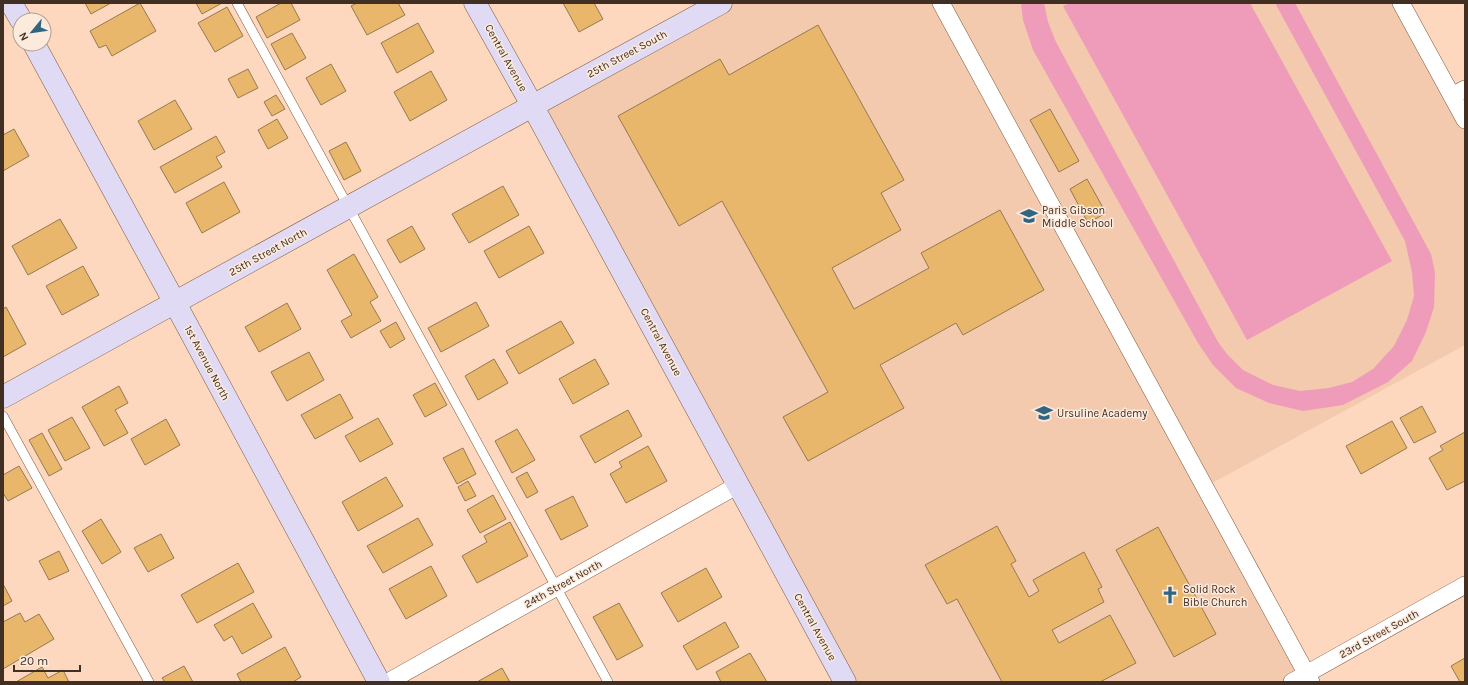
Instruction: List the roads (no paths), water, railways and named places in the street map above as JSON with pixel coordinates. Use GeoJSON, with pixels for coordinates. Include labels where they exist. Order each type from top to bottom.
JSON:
{"type":"FeatureCollection","features":[{"type":"Feature","properties":{"kind":"street"},"geometry":{"type":"LineString","coordinates":[[11,3],[16,12]]}},
{"type":"Feature","properties":{"kind":"street","name":"Central Avenue"},"geometry":{"type":"LineString","coordinates":[[475,3],[532,105],[845,682]]}},
{"type":"Feature","properties":{"kind":"street"},"geometry":{"type":"LineString","coordinates":[[941,3],[1309,678]]}},
{"type":"Feature","properties":{"kind":"street"},"geometry":{"type":"LineString","coordinates":[[1401,3],[1459,92],[1465,120]]}},
{"type":"Feature","properties":{"kind":"street","name":"25th Street South"},"geometry":{"type":"LineString","coordinates":[[532,105],[714,5]]}},
{"type":"Feature","properties":{"kind":"street","name":"1st Avenue North"},"geometry":{"type":"LineString","coordinates":[[38,52],[379,682]]}},
{"type":"Feature","properties":{"kind":"street","name":"25th Street North"},"geometry":{"type":"LineString","coordinates":[[3,397],[532,105]]}},
{"type":"Feature","properties":{"kind":"street","name":"24th Street North"},"geometry":{"type":"LineString","coordinates":[[388,682],[738,485]]}},
{"type":"Feature","properties":{"kind":"street","name":"23rd Street South"},"geometry":{"type":"LineString","coordinates":[[1292,682],[1309,678],[1465,585]]}},
{"type":"Feature","properties":{"kind":"lane"},"geometry":{"type":"LineString","coordinates":[[237,3],[608,682]]}},
{"type":"Feature","properties":{"kind":"lane"},"geometry":{"type":"LineString","coordinates":[[3,416],[149,682]]}},
{"type":"Feature","properties":{"kind":"place","name":"Paris Gibson Middle School"},"geometry":{"type":"Point","coordinates":[1029,216]}},
{"type":"Feature","properties":{"kind":"place","name":"Ursuline Academy"},"geometry":{"type":"Point","coordinates":[1044,413]}},
{"type":"Feature","properties":{"kind":"place","name":"Solid Rock Bible Church"},"geometry":{"type":"Point","coordinates":[1170,595]}}]}
